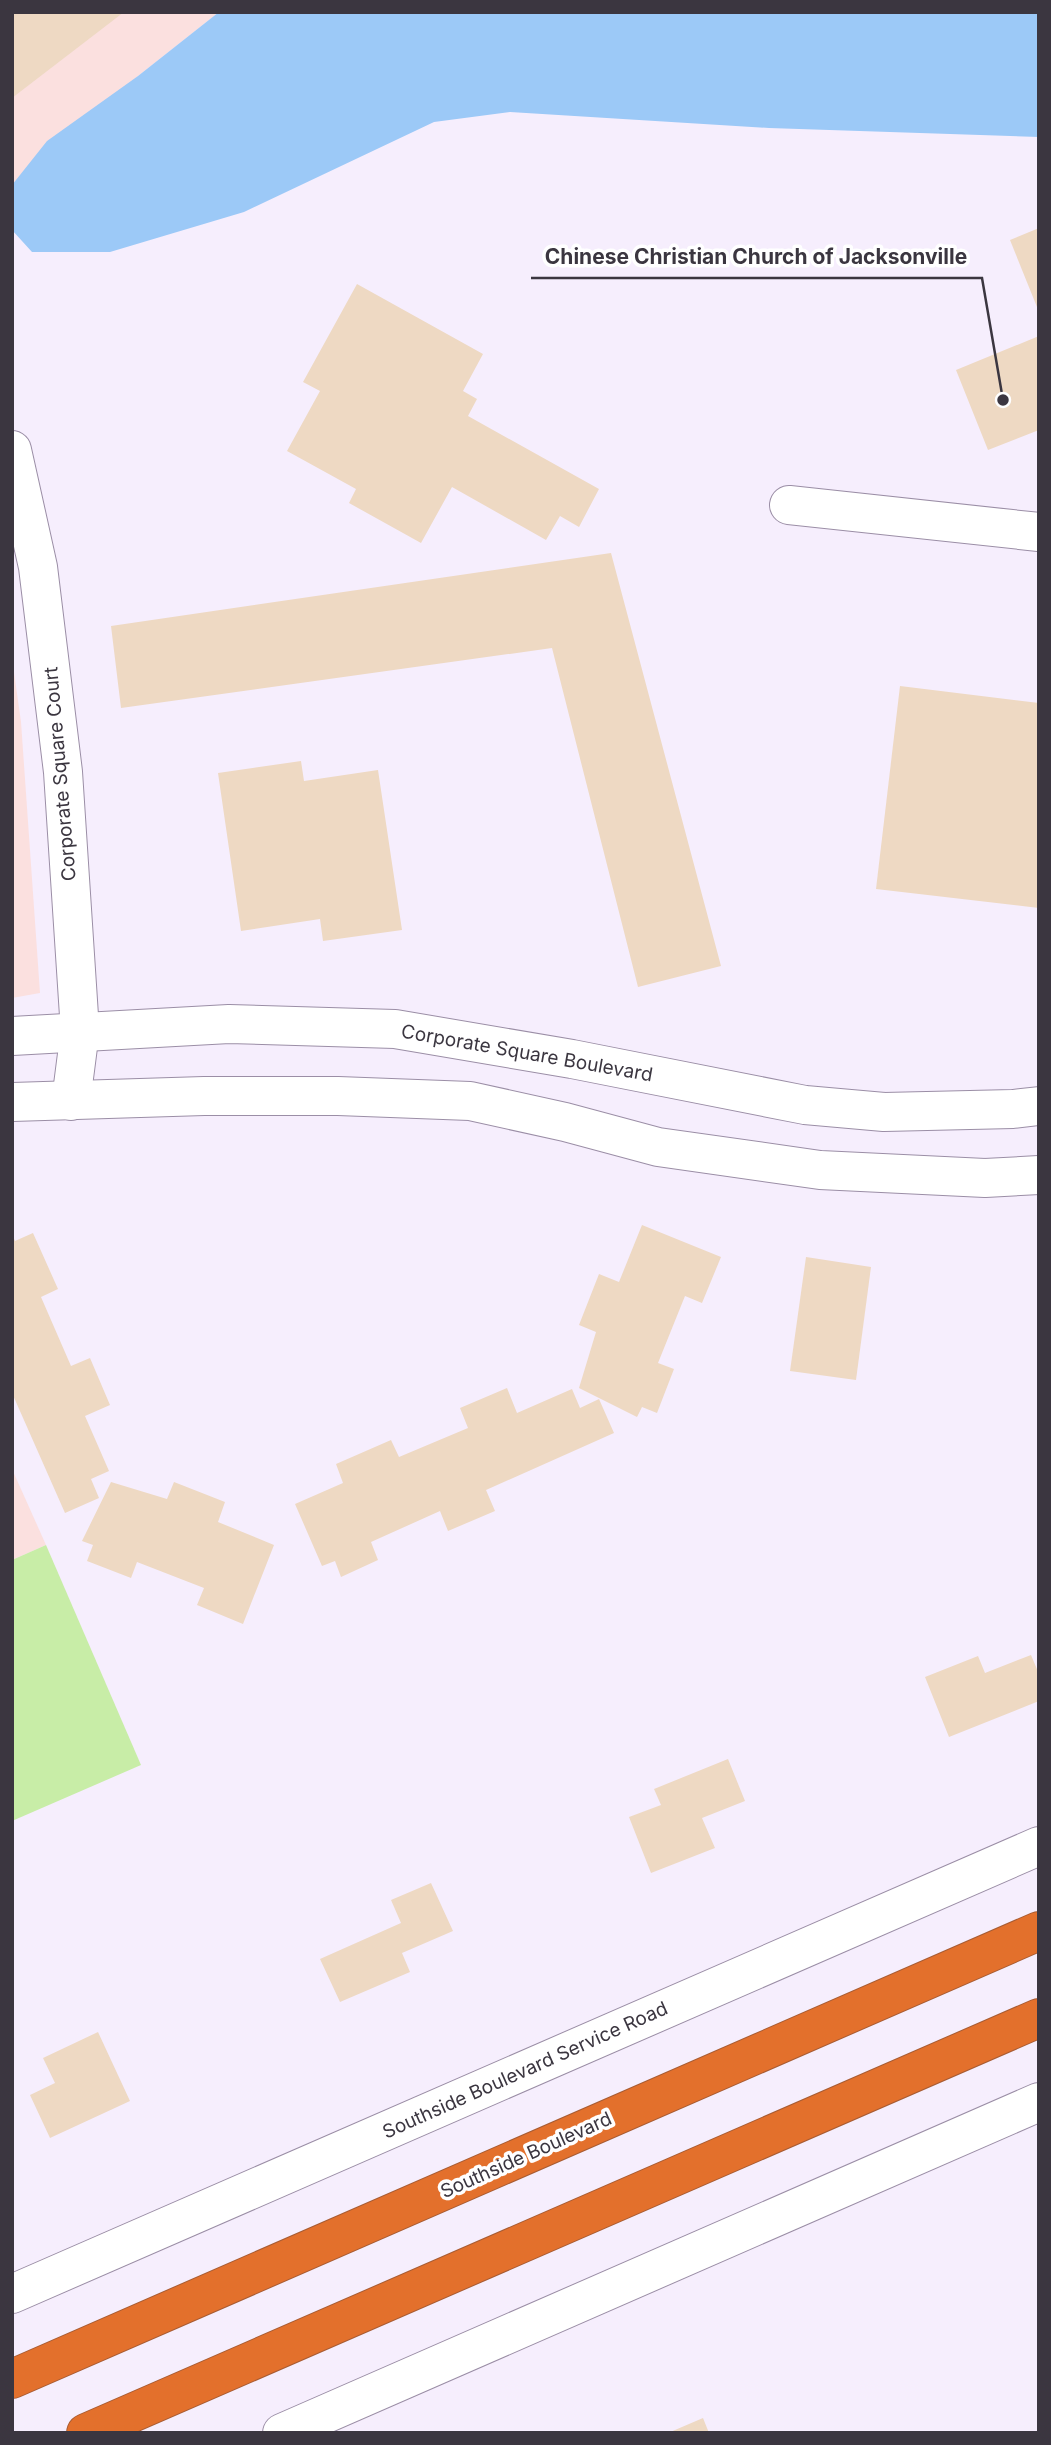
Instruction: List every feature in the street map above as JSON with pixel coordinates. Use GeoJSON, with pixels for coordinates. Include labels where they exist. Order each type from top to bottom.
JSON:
{"type":"FeatureCollection","features":[{"type":"Feature","properties":{"kind":"highway","name":"Southside Boulevard"},"geometry":{"type":"LineString","coordinates":[[12,2379],[1039,1931]]}},
{"type":"Feature","properties":{"kind":"highway"},"geometry":{"type":"LineString","coordinates":[[86,2433],[1039,2018]]}},
{"type":"Feature","properties":{"kind":"street","name":"Corporate Square Court"},"geometry":{"type":"LineString","coordinates":[[12,450],[38,567],[63,772],[80,1031],[71,1101]]}},
{"type":"Feature","properties":{"kind":"street"},"geometry":{"type":"LineString","coordinates":[[789,505],[1039,532]]}},
{"type":"Feature","properties":{"kind":"street","name":"Corporate Square Boulevard"},"geometry":{"type":"LineString","coordinates":[[12,1036],[229,1024],[395,1029],[572,1059],[805,1104],[869,1111],[1013,1109],[1039,1106]]}},
{"type":"Feature","properties":{"kind":"street"},"geometry":{"type":"LineString","coordinates":[[12,1102],[271,1096],[470,1101],[565,1122],[658,1147],[820,1170],[985,1178],[1039,1175]]}},
{"type":"Feature","properties":{"kind":"street"},"geometry":{"type":"LineString","coordinates":[[869,1111],[871,1173]]}},
{"type":"Feature","properties":{"kind":"street","name":"Southside Boulevard Service Road"},"geometry":{"type":"LineString","coordinates":[[12,2294],[1039,1846]]}},
{"type":"Feature","properties":{"kind":"street"},"geometry":{"type":"LineString","coordinates":[[293,2431],[1039,2102]]}},
{"type":"Feature","properties":{"kind":"shaded area"},"geometry":{"type":"Polygon","coordinates":[[[12,12],[219,12],[138,76],[12,185],[12,12]]]}},
{"type":"Feature","properties":{"kind":"shaded area"},"geometry":{"type":"Polygon","coordinates":[[[12,658],[21,722],[40,993],[12,998],[12,658]]]}},
{"type":"Feature","properties":{"kind":"shaded area"},"geometry":{"type":"Polygon","coordinates":[[[12,1469],[46,1545],[12,1560],[12,1469]]]}},
{"type":"Feature","properties":{"kind":"green space"},"geometry":{"type":"Polygon","coordinates":[[[46,1545],[141,1765],[12,1821],[12,1560],[46,1545]]]}},
{"type":"Feature","properties":{"kind":"water"},"geometry":{"type":"Polygon","coordinates":[[[219,12],[1039,12],[1039,137],[769,128],[510,112],[434,122],[244,212],[110,252],[32,252],[12,230],[12,185],[47,141],[138,76],[219,12]]]}},
{"type":"Feature","properties":{"kind":"building"},"geometry":{"type":"Polygon","coordinates":[[[12,12],[124,12],[12,98],[12,12]]]}},
{"type":"Feature","properties":{"kind":"building"},"geometry":{"type":"Polygon","coordinates":[[[1039,228],[1039,312],[1010,240],[1039,228]]]}},
{"type":"Feature","properties":{"kind":"building"},"geometry":{"type":"Polygon","coordinates":[[[357,284],[483,354],[463,391],[477,399],[468,416],[599,489],[579,527],[560,516],[546,540],[452,487],[421,543],[349,503],[356,489],[287,451],[320,391],[303,382],[357,284]]]}},
{"type":"Feature","properties":{"kind":"building"},"geometry":{"type":"Polygon","coordinates":[[[1039,336],[1039,430],[988,450],[956,370],[1039,336]]]}},
{"type":"Feature","properties":{"kind":"building"},"geometry":{"type":"Polygon","coordinates":[[[611,553],[721,966],[638,987],[552,648],[121,708],[111,626],[611,553]]]}},
{"type":"Feature","properties":{"kind":"building"},"geometry":{"type":"Polygon","coordinates":[[[900,686],[1039,703],[1039,908],[876,889],[900,686]]]}},
{"type":"Feature","properties":{"kind":"building"},"geometry":{"type":"Polygon","coordinates":[[[301,761],[304,781],[378,770],[402,930],[323,941],[320,919],[241,931],[218,773],[301,761]]]}},
{"type":"Feature","properties":{"kind":"building"},"geometry":{"type":"Polygon","coordinates":[[[642,1225],[721,1257],[702,1303],[685,1296],[658,1363],[674,1369],[657,1413],[642,1407],[637,1417],[579,1388],[596,1332],[579,1325],[599,1274],[619,1282],[642,1225]]]}},
{"type":"Feature","properties":{"kind":"building"},"geometry":{"type":"Polygon","coordinates":[[[33,1233],[58,1289],[41,1297],[71,1366],[90,1358],[110,1405],[85,1416],[109,1471],[91,1479],[99,1498],[65,1513],[12,1393],[12,1234],[15,1241],[33,1233]]]}},
{"type":"Feature","properties":{"kind":"building"},"geometry":{"type":"Polygon","coordinates":[[[806,1257],[871,1267],[856,1380],[790,1371],[806,1257]]]}},
{"type":"Feature","properties":{"kind":"building"},"geometry":{"type":"Polygon","coordinates":[[[507,1388],[517,1413],[572,1389],[580,1408],[599,1399],[614,1433],[486,1490],[495,1511],[448,1531],[440,1511],[371,1542],[378,1560],[341,1577],[335,1561],[322,1566],[295,1504],[343,1483],[336,1464],[391,1440],[399,1457],[468,1428],[460,1408],[507,1388]]]}},
{"type":"Feature","properties":{"kind":"building"},"geometry":{"type":"Polygon","coordinates":[[[111,1482],[167,1499],[174,1482],[225,1502],[218,1522],[274,1545],[243,1624],[197,1605],[204,1588],[137,1562],[131,1578],[87,1561],[93,1545],[82,1541],[111,1482]]]}},
{"type":"Feature","properties":{"kind":"building"},"geometry":{"type":"Polygon","coordinates":[[[1031,1655],[1039,1674],[1039,1701],[949,1737],[925,1677],[978,1656],[985,1673],[1031,1655]]]}},
{"type":"Feature","properties":{"kind":"building"},"geometry":{"type":"Polygon","coordinates":[[[728,1759],[745,1801],[702,1818],[715,1848],[651,1873],[629,1817],[661,1805],[654,1789],[728,1759]]]}},
{"type":"Feature","properties":{"kind":"building"},"geometry":{"type":"Polygon","coordinates":[[[431,1883],[453,1931],[402,1953],[410,1972],[340,2002],[320,1959],[401,1923],[391,1900],[431,1883]]]}},
{"type":"Feature","properties":{"kind":"building"},"geometry":{"type":"Polygon","coordinates":[[[98,2032],[130,2101],[50,2138],[30,2095],[55,2083],[43,2058],[98,2032]]]}},
{"type":"Feature","properties":{"kind":"building"},"geometry":{"type":"Polygon","coordinates":[[[703,2418],[709,2433],[668,2433],[703,2418]]]}},
{"type":"Feature","properties":{"kind":"place","name":"Chinese Christian Church of Jacksonville"},"geometry":{"type":"Point","coordinates":[1003,400]}}]}
